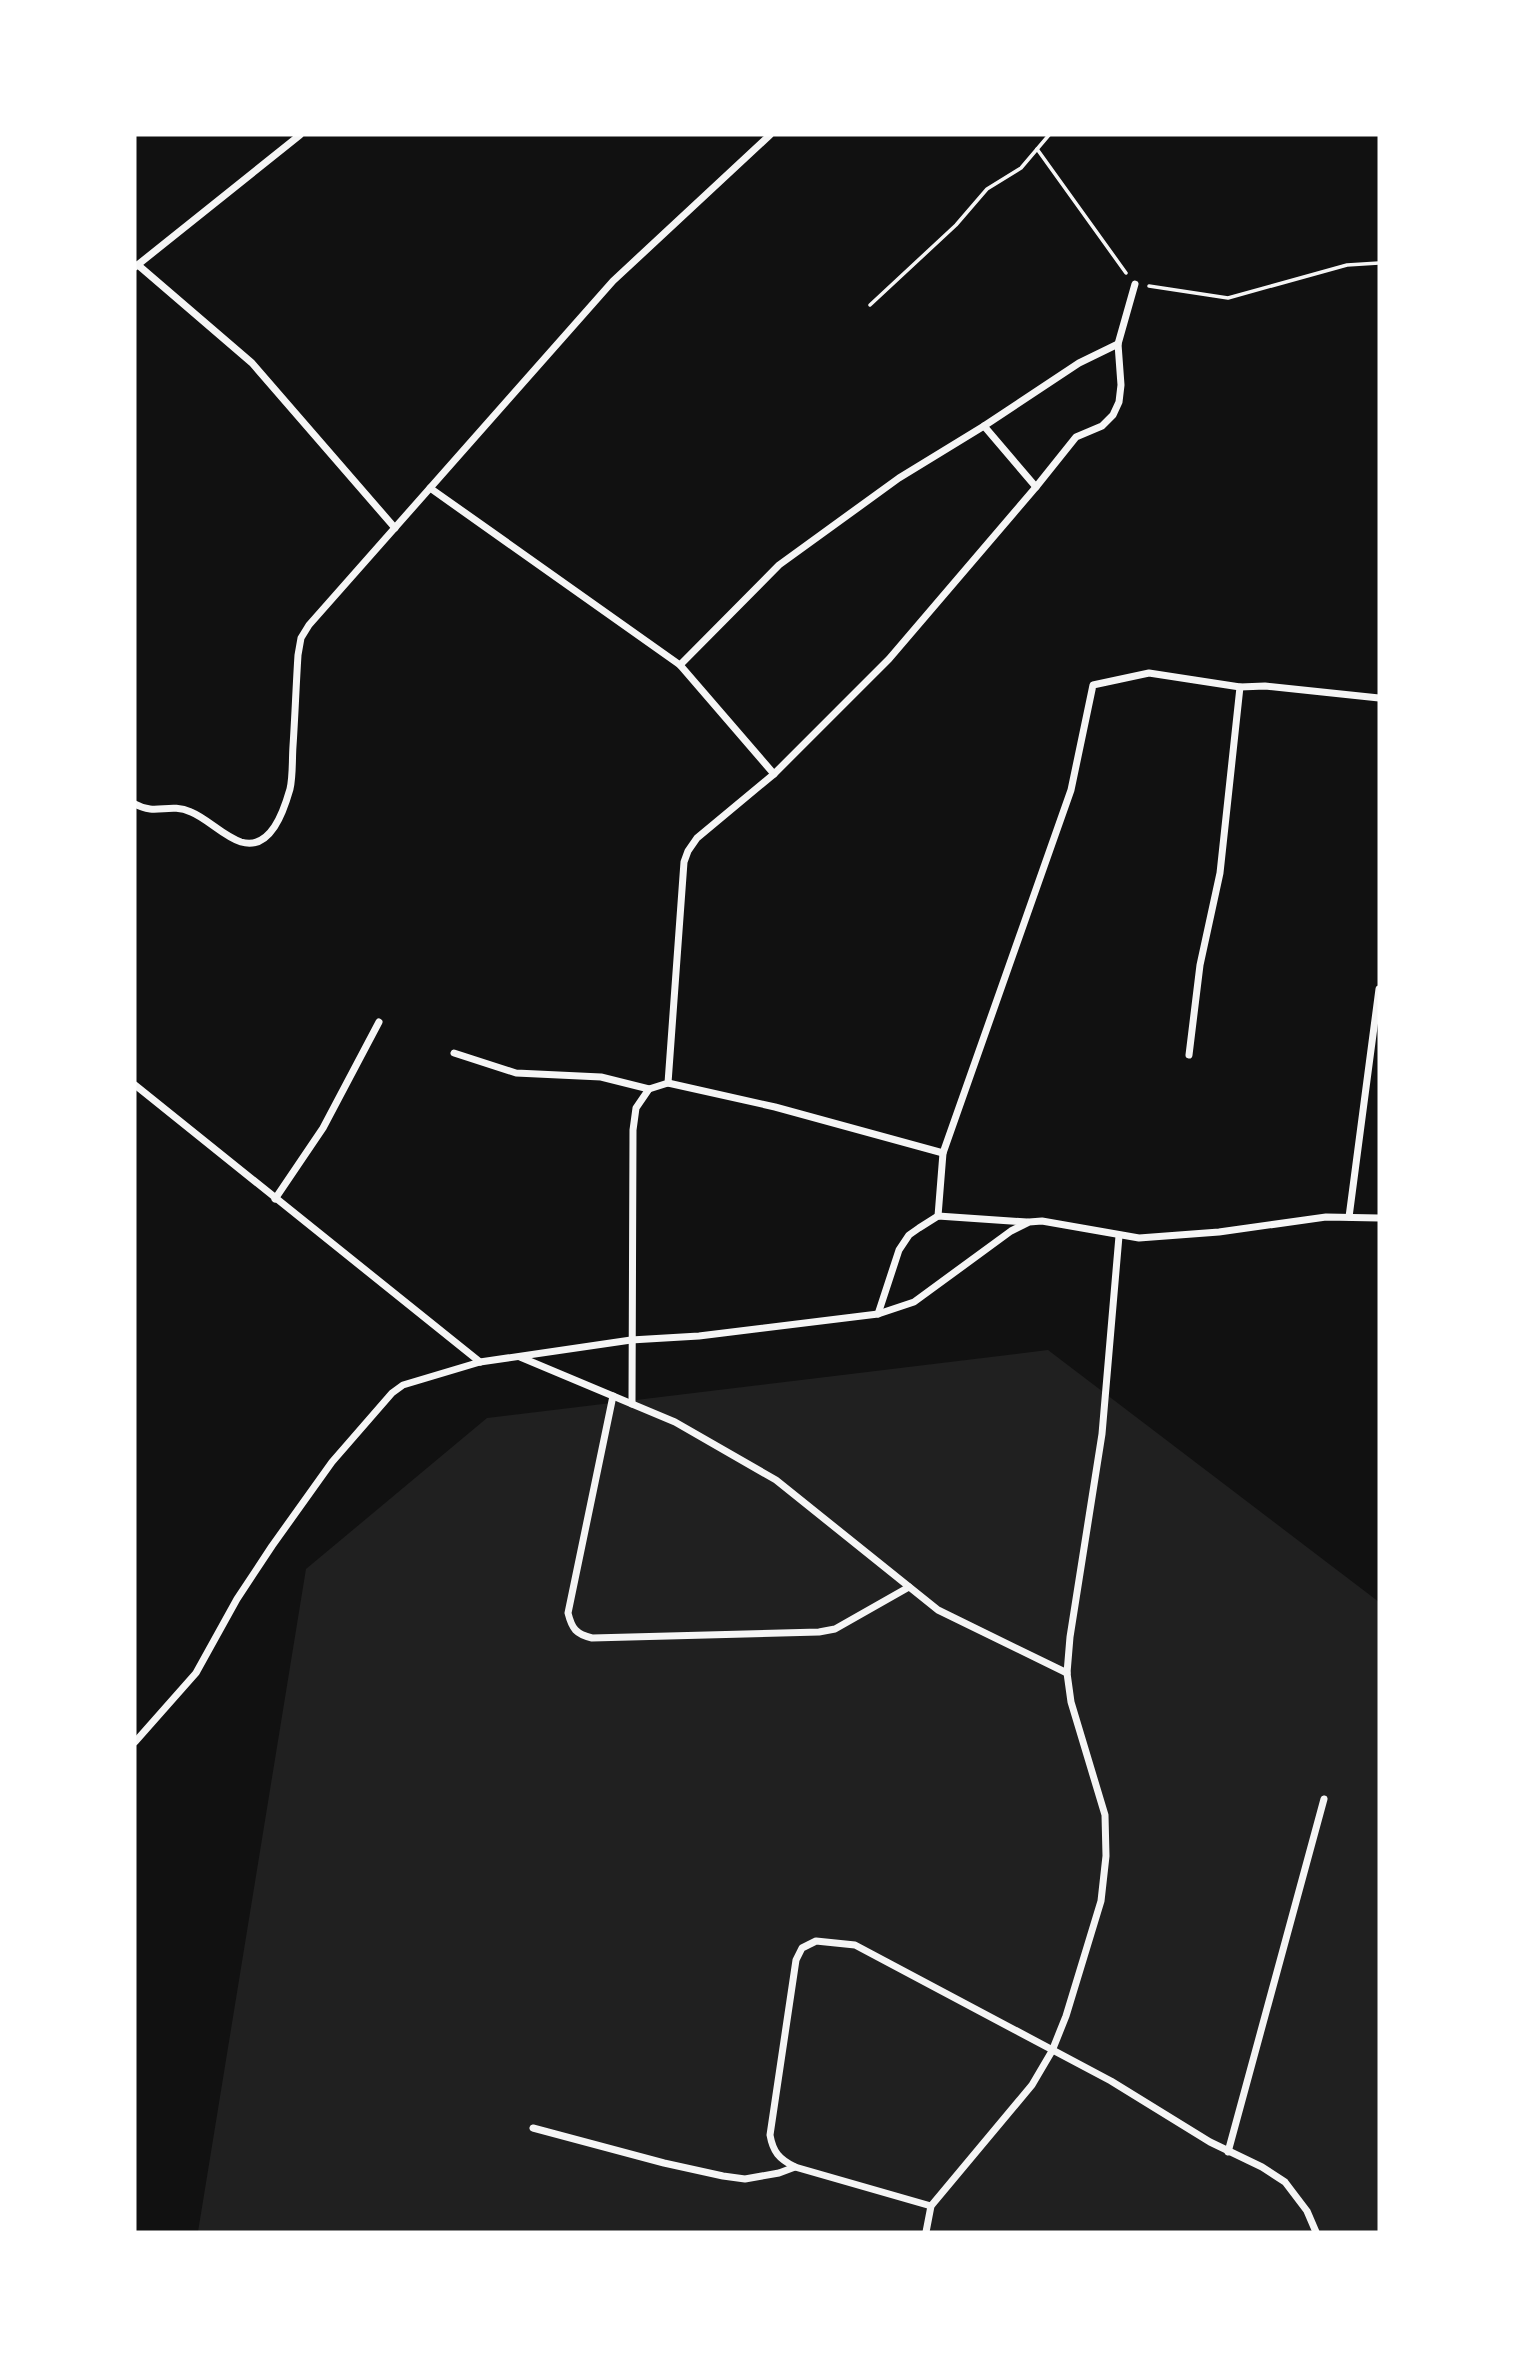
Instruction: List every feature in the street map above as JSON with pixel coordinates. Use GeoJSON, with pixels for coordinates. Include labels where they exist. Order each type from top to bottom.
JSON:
{"type":"FeatureCollection","features":[{"type":"Feature","properties":{"kind":"street"},"geometry":{"type":"LineString","coordinates":[[300,135],[136,266],[252,363],[395,528]]}},
{"type":"Feature","properties":{"kind":"street"},"geometry":{"type":"LineString","coordinates":[[135,804],[145,810],[155,811],[177,807],[242,842],[257,842],[269,835],[278,823],[290,787],[301,638],[309,625],[613,281],[770,135]]}},
{"type":"Feature","properties":{"kind":"street"},"geometry":{"type":"LineString","coordinates":[[668,1083],[684,862],[688,851],[697,838],[774,774],[888,659],[1076,437],[1102,426],[1113,415],[1119,402],[1121,385],[1118,344],[1135,284]]}},
{"type":"Feature","properties":{"kind":"street"},"geometry":{"type":"LineString","coordinates":[[680,665],[779,565],[899,478],[1079,363],[1118,344]]}},
{"type":"Feature","properties":{"kind":"street"},"geometry":{"type":"LineString","coordinates":[[984,426],[1036,487]]}},
{"type":"Feature","properties":{"kind":"street"},"geometry":{"type":"LineString","coordinates":[[430,488],[680,665],[774,774]]}},
{"type":"Feature","properties":{"kind":"street"},"geometry":{"type":"LineString","coordinates":[[938,1216],[943,1153],[1071,790],[1093,685],[1149,673],[1240,687],[1265,686],[1379,698]]}},
{"type":"Feature","properties":{"kind":"street"},"geometry":{"type":"LineString","coordinates":[[1189,1055],[1200,965],[1220,873],[1240,687]]}},
{"type":"Feature","properties":{"kind":"street"},"geometry":{"type":"LineString","coordinates":[[1349,1217],[1379,989]]}},
{"type":"Feature","properties":{"kind":"street"},"geometry":{"type":"LineString","coordinates":[[275,1199],[323,1128],[379,1022]]}},
{"type":"Feature","properties":{"kind":"street"},"geometry":{"type":"LineString","coordinates":[[454,1053],[516,1073],[601,1076],[649,1089],[668,1083],[775,1107],[943,1153]]}},
{"type":"Feature","properties":{"kind":"street"},"geometry":{"type":"LineString","coordinates":[[135,1084],[480,1362]]}},
{"type":"Feature","properties":{"kind":"street"},"geometry":{"type":"LineString","coordinates":[[632,1404],[633,1130],[636,1108],[649,1089]]}},
{"type":"Feature","properties":{"kind":"street"},"geometry":{"type":"LineString","coordinates":[[878,1314],[899,1250],[909,1235],[938,1216],[1042,1221],[1139,1238],[1219,1233],[1295,1220],[1379,1218]]}},
{"type":"Feature","properties":{"kind":"street"},"geometry":{"type":"LineString","coordinates":[[135,1742],[196,1673],[237,1599],[271,1546],[332,1462],[392,1393],[403,1385],[480,1362],[519,1356],[631,1340],[699,1336],[878,1314],[914,1302],[1011,1231],[1029,1222]]}},
{"type":"Feature","properties":{"kind":"street"},"geometry":{"type":"LineString","coordinates":[[926,2232],[930,2206],[1032,2085],[1052,2051],[1066,2016],[1101,1901],[1106,1857],[1105,1815],[1071,1702],[1067,1673],[1070,1637],[1101,1434],[1119,1236]]}},
{"type":"Feature","properties":{"kind":"street"},"geometry":{"type":"LineString","coordinates":[[519,1356],[674,1422],[776,1480],[938,1610],[1067,1673]]}},
{"type":"Feature","properties":{"kind":"street"},"geometry":{"type":"LineString","coordinates":[[613,1396],[568,1614],[579,1635],[592,1638],[819,1632],[835,1629],[909,1587]]}},
{"type":"Feature","properties":{"kind":"street"},"geometry":{"type":"LineString","coordinates":[[1228,2152],[1324,1799]]}},
{"type":"Feature","properties":{"kind":"street"},"geometry":{"type":"LineString","coordinates":[[930,2206],[795,2167],[780,2159],[773,2149],[770,2135],[796,1960],[802,1948],[816,1941],[855,1945],[1111,2081],[1210,2142],[1262,2167],[1285,2182],[1307,2210],[1316,2232]]}},
{"type":"Feature","properties":{"kind":"street"},"geometry":{"type":"LineString","coordinates":[[533,2128],[723,2176],[745,2179],[779,2173],[795,2167]]}},
{"type":"Feature","properties":{"kind":"path"},"geometry":{"type":"LineString","coordinates":[[870,305],[956,225],[986,189],[1021,168],[1049,135]]}},
{"type":"Feature","properties":{"kind":"path"},"geometry":{"type":"LineString","coordinates":[[1037,149],[1135,284],[1228,298],[1347,265],[1379,263]]}},
{"type":"Feature","properties":{"kind":"shaded area"},"geometry":{"type":"Polygon","coordinates":[[[1048,1350],[1379,1602],[1379,2232],[198,2232],[306,1569],[487,1418],[1048,1350]]]}}]}
